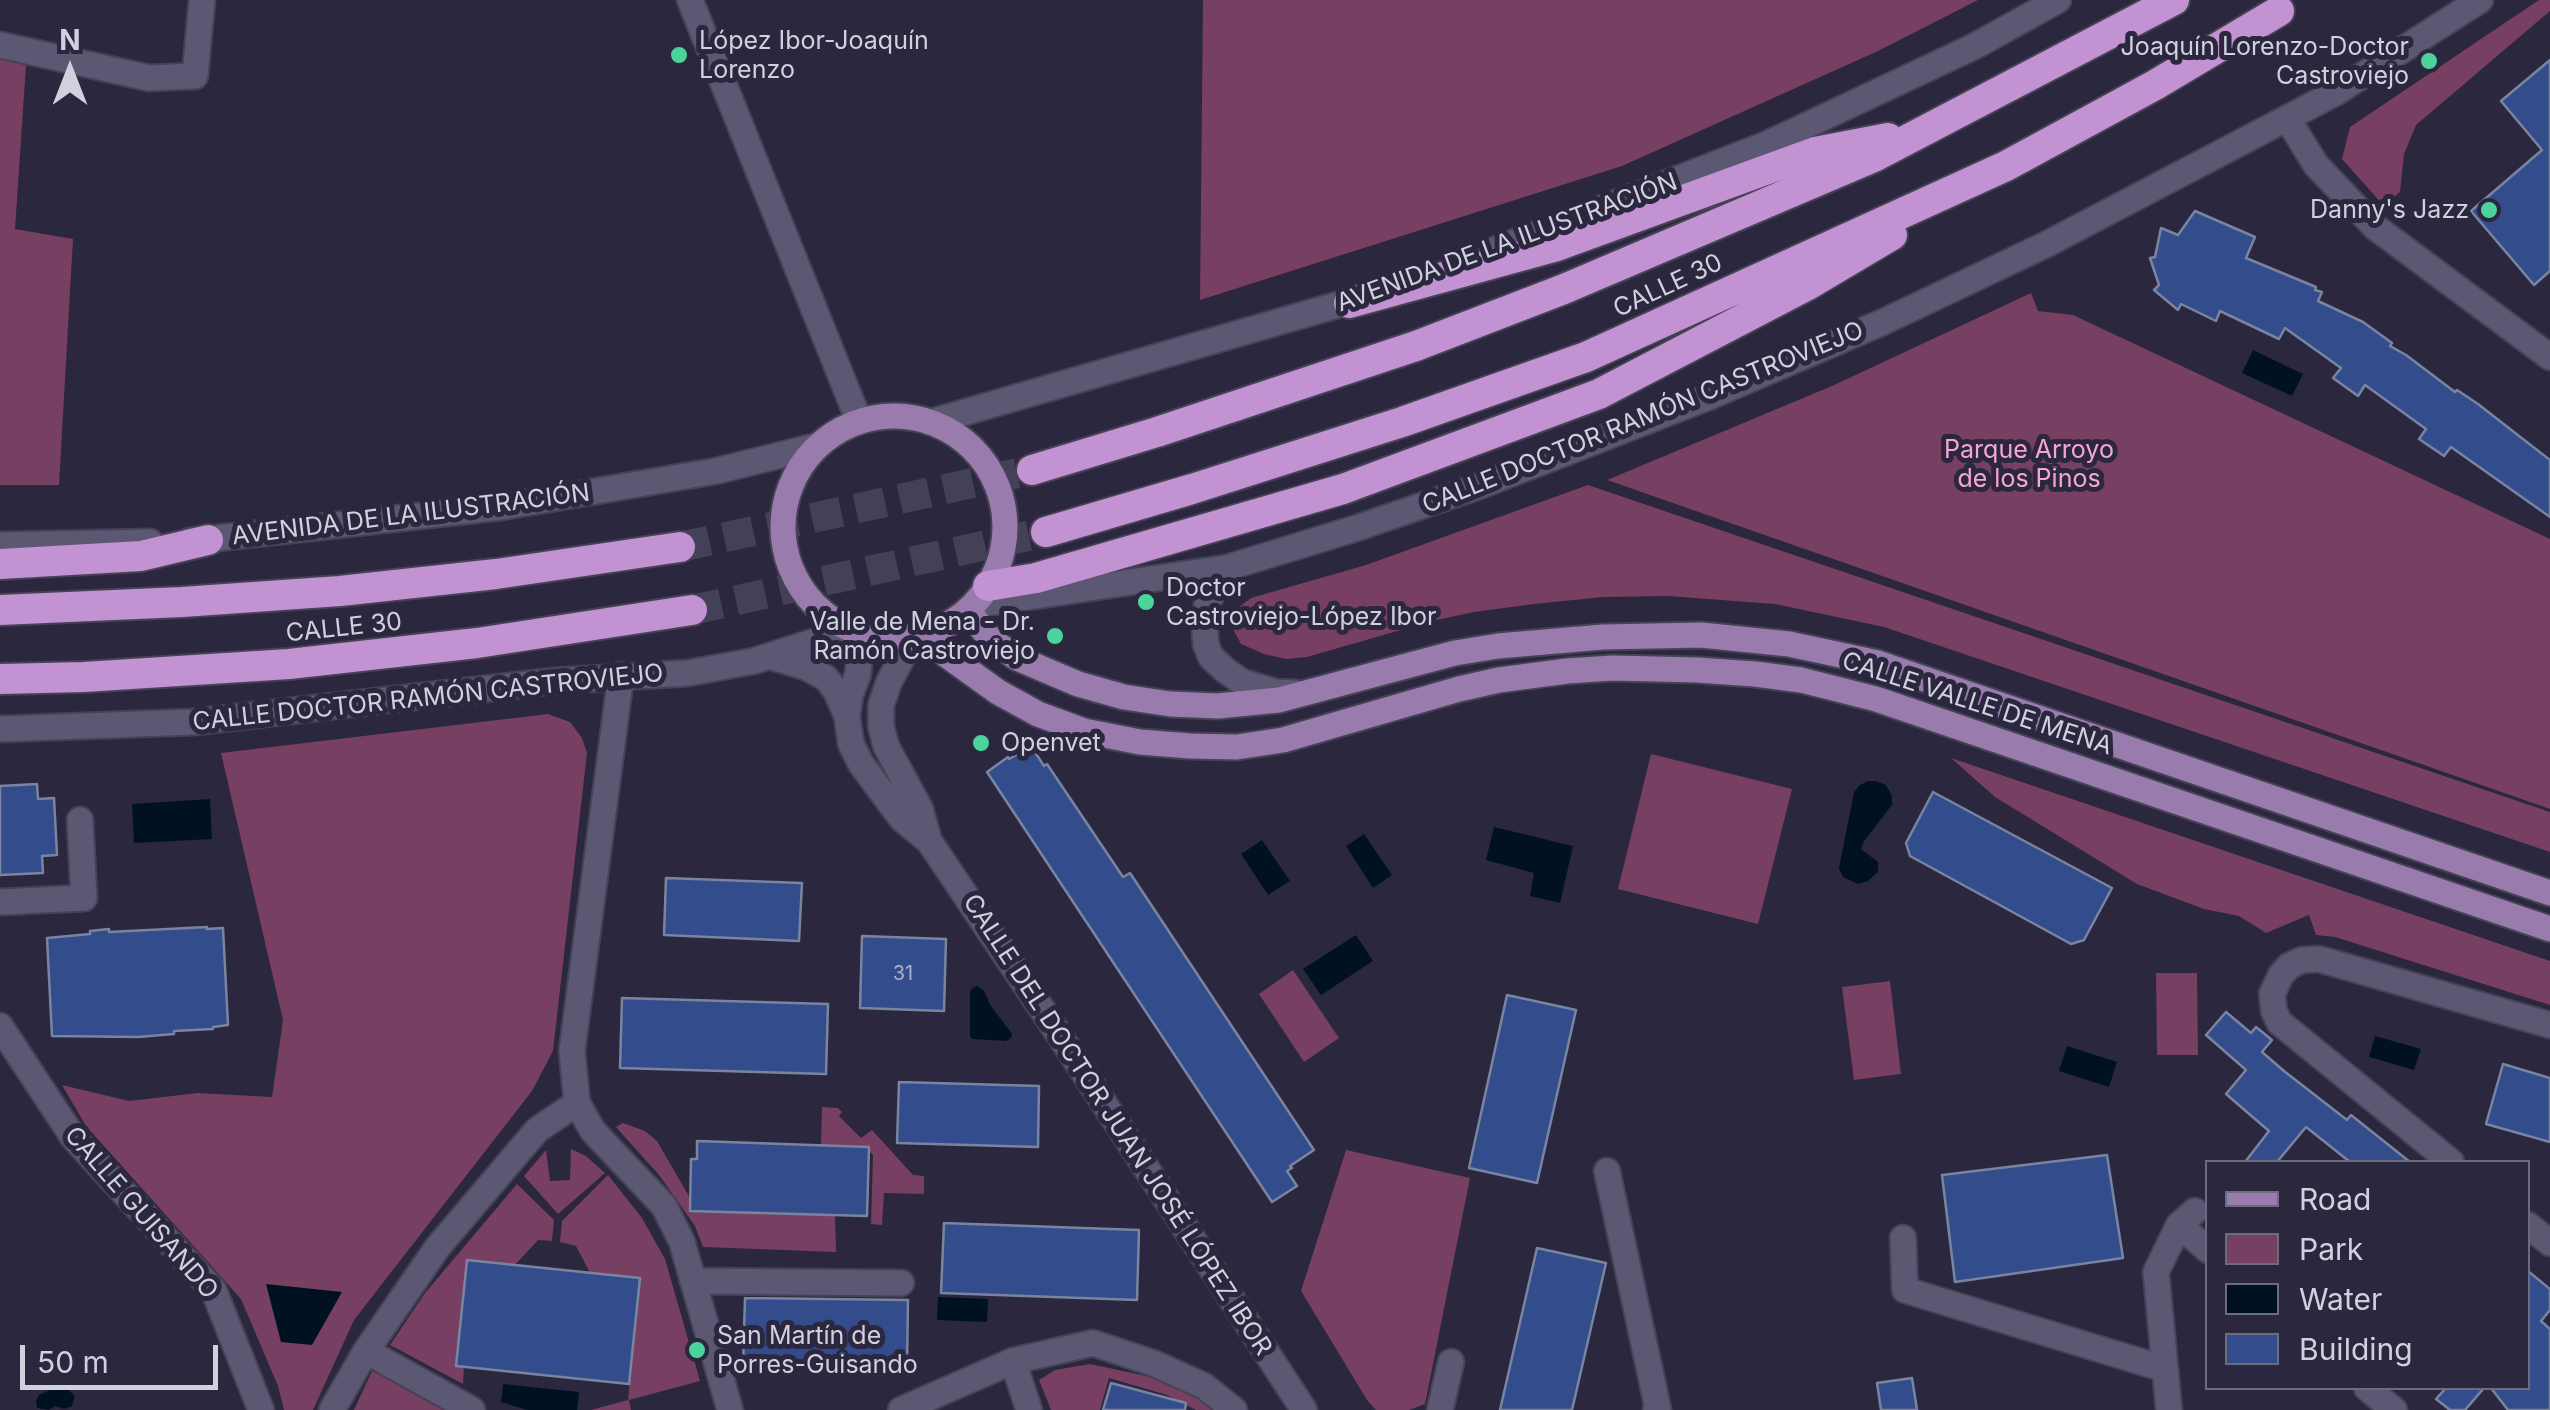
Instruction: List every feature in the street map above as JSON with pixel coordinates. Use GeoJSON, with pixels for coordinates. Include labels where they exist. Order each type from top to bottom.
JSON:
{"type":"FeatureCollection","features":[{"type":"Feature","properties":{"kind":"highway","name":"CALLE 30"},"geometry":{"type":"LineString","coordinates":[[1032,470],[1432,340],[1564,290],[1874,158],[2174,0]]}},
{"type":"Feature","properties":{"kind":"highway","name":"CALLE 30"},"geometry":{"type":"LineString","coordinates":[[1046,532],[1402,422],[1586,356],[2006,166],[2156,85],[2279,12]]}},
{"type":"Feature","properties":{"kind":"highway"},"geometry":{"type":"LineString","coordinates":[[1350,303],[1557,246],[1814,152],[1930,130]]}},
{"type":"Feature","properties":{"kind":"highway"},"geometry":{"type":"LineString","coordinates":[[977,600],[1036,578],[1344,488],[1599,394],[1806,286],[2006,166]]}},
{"type":"Feature","properties":{"kind":"highway"},"geometry":{"type":"LineString","coordinates":[[0,564],[141,556],[208,540]]}},
{"type":"Feature","properties":{"kind":"highway","name":"CALLE 30"},"geometry":{"type":"LineString","coordinates":[[0,610],[340,591],[496,574],[680,547]]}},
{"type":"Feature","properties":{"kind":"highway","name":"CALLE 30"},"geometry":{"type":"LineString","coordinates":[[0,679],[289,664],[477,643],[692,610]]}},
{"type":"Feature","properties":{"kind":"main road"},"geometry":{"type":"LineString","coordinates":[[895,417],[931,422],[976,452],[987,466],[1002,500],[1002,553],[977,600],[946,626],[916,637],[884,638],[854,632],[830,619],[800,588],[784,547],[784,503],[802,463],[837,432],[859,422],[895,417]]}},
{"type":"Feature","properties":{"kind":"main road","name":"CALLE VALLE DE MENA"},"geometry":{"type":"LineString","coordinates":[[977,600],[990,640],[1004,651],[1078,684],[1170,704],[1218,706],[1279,700],[1498,646],[1603,637],[1701,636],[1789,644],[1878,663],[2550,893]]}},
{"type":"Feature","properties":{"kind":"main road","name":"CALLE VALLE DE MENA"},"geometry":{"type":"LineString","coordinates":[[916,637],[1038,714],[1084,731],[1140,742],[1190,746],[1236,747],[1283,740],[1459,689],[1568,671],[1682,669],[1801,680],[1876,699],[2550,929]]}},
{"type":"Feature","properties":{"kind":"street"},"geometry":{"type":"LineString","coordinates":[[0,44],[149,78],[195,76],[202,0]]}},
{"type":"Feature","properties":{"kind":"street"},"geometry":{"type":"LineString","coordinates":[[690,0],[859,422]]}},
{"type":"Feature","properties":{"kind":"street","name":"AVENIDA DE LA ILUSTRACIÓN"},"geometry":{"type":"LineString","coordinates":[[931,422],[1350,303],[1549,230],[1765,145],[1975,46],[2058,0]]}},
{"type":"Feature","properties":{"kind":"street","name":"CALLE DOCTOR RAMÓN CASTROVIEJO"},"geometry":{"type":"LineString","coordinates":[[977,600],[1226,568],[1482,486],[1711,396],[1968,283],[2335,93],[2480,0]]}},
{"type":"Feature","properties":{"kind":"street"},"geometry":{"type":"LineString","coordinates":[[2287,118],[2316,165],[2375,227],[2550,358]]}},
{"type":"Feature","properties":{"kind":"street","name":"AVENIDA DE LA ILUSTRACIÓN"},"geometry":{"type":"LineString","coordinates":[[0,545],[208,540],[501,508],[716,470],[817,446]]}},
{"type":"Feature","properties":{"kind":"street"},"geometry":{"type":"LineString","coordinates":[[1226,568],[1208,602],[1205,618],[1206,645],[1211,656],[1242,682],[1276,692],[1311,693]]}},
{"type":"Feature","properties":{"kind":"street"},"geometry":{"type":"LineString","coordinates":[[854,632],[860,654],[850,695],[851,744],[902,819],[930,841]]}},
{"type":"Feature","properties":{"kind":"street","name":"CALLE DOCTOR RAMÓN CASTROVIEJO"},"geometry":{"type":"LineString","coordinates":[[0,729],[193,722],[556,680],[688,673],[754,661],[854,632]]}},
{"type":"Feature","properties":{"kind":"street"},"geometry":{"type":"LineString","coordinates":[[916,637],[888,682],[881,705],[881,726],[886,746],[920,809],[930,841]]}},
{"type":"Feature","properties":{"kind":"street"},"geometry":{"type":"LineString","coordinates":[[769,656],[806,666],[826,678],[848,717]]}},
{"type":"Feature","properties":{"kind":"street"},"geometry":{"type":"LineString","coordinates":[[621,675],[572,1051],[577,1103],[592,1130],[664,1206],[682,1242],[730,1410]]}},
{"type":"Feature","properties":{"kind":"street"},"geometry":{"type":"LineString","coordinates":[[0,902],[84,898],[80,820]]}},
{"type":"Feature","properties":{"kind":"street","name":"CALLE DEL DOCTOR JUAN JOSÉ LÓPEZ IBOR"},"geometry":{"type":"LineString","coordinates":[[930,841],[1304,1410]]}},
{"type":"Feature","properties":{"kind":"street"},"geometry":{"type":"LineString","coordinates":[[2450,1160],[2279,1022],[2272,994],[2281,975],[2302,960],[2319,959],[2550,1025]]}},
{"type":"Feature","properties":{"kind":"street","name":"CALLE GUISANDO"},"geometry":{"type":"LineString","coordinates":[[0,1026],[73,1137],[214,1290],[261,1410]]}},
{"type":"Feature","properties":{"kind":"street"},"geometry":{"type":"LineString","coordinates":[[332,1410],[366,1351],[437,1248],[537,1130],[577,1103]]}},
{"type":"Feature","properties":{"kind":"street"},"geometry":{"type":"LineString","coordinates":[[1607,1171],[1656,1410]]}},
{"type":"Feature","properties":{"kind":"street"},"geometry":{"type":"LineString","coordinates":[[2169,1410],[2156,1272],[2187,1218],[2205,1245]]}},
{"type":"Feature","properties":{"kind":"street"},"geometry":{"type":"LineString","coordinates":[[2530,1227],[2550,1243]]}},
{"type":"Feature","properties":{"kind":"street"},"geometry":{"type":"LineString","coordinates":[[1903,1238],[1905,1290],[2164,1369]]}},
{"type":"Feature","properties":{"kind":"street"},"geometry":{"type":"LineString","coordinates":[[693,1281],[901,1283]]}},
{"type":"Feature","properties":{"kind":"street"},"geometry":{"type":"LineString","coordinates":[[900,1410],[1012,1361],[1093,1343],[1153,1362],[1204,1386],[1234,1410]]}},
{"type":"Feature","properties":{"kind":"street"},"geometry":{"type":"LineString","coordinates":[[366,1351],[472,1410]]}},
{"type":"Feature","properties":{"kind":"street"},"geometry":{"type":"LineString","coordinates":[[1012,1361],[1029,1410]]}},
{"type":"Feature","properties":{"kind":"street"},"geometry":{"type":"LineString","coordinates":[[1440,1410],[1450,1362]]}},
{"type":"Feature","properties":{"kind":"street"},"geometry":{"type":"LineString","coordinates":[[2369,1390],[2391,1409]]}},
{"type":"Feature","properties":{"kind":"green space"},"geometry":{"type":"Polygon","coordinates":[[[1203,0],[1978,0],[1878,51],[1622,166],[1200,300],[1203,0]]]}},
{"type":"Feature","properties":{"kind":"green space"},"geometry":{"type":"Polygon","coordinates":[[[2539,0],[2550,0],[2550,11],[2416,125],[2404,154],[2400,192],[2384,206],[2342,159],[2350,127],[2539,0]]]}},
{"type":"Feature","properties":{"kind":"green space"},"geometry":{"type":"Polygon","coordinates":[[[0,59],[26,65],[15,229],[73,239],[59,485],[0,485],[0,59]]]}},
{"type":"Feature","properties":{"kind":"green space","name":"Parque Arroyo de los Pinos"},"geometry":{"type":"Polygon","coordinates":[[[2031,293],[2038,311],[2073,315],[2550,539],[2550,809],[1607,480],[1832,386],[2031,293]]]}},
{"type":"Feature","properties":{"kind":"green space"},"geometry":{"type":"Polygon","coordinates":[[[1588,485],[2550,812],[2550,852],[1884,627],[1775,604],[1668,596],[1534,604],[1432,621],[1307,657],[1286,659],[1241,644],[1233,629],[1235,610],[1251,598],[1366,565],[1588,485]]]}},
{"type":"Feature","properties":{"kind":"green space"},"geometry":{"type":"Polygon","coordinates":[[[548,714],[570,722],[587,753],[553,1051],[532,1091],[354,1320],[313,1410],[284,1410],[278,1386],[241,1299],[86,1126],[62,1085],[129,1101],[198,1093],[272,1097],[283,1020],[221,753],[548,714]]]}},
{"type":"Feature","properties":{"kind":"green space"},"geometry":{"type":"Polygon","coordinates":[[[1651,754],[1792,789],[1758,924],[1618,889],[1651,754]]]}},
{"type":"Feature","properties":{"kind":"green space"},"geometry":{"type":"Polygon","coordinates":[[[1951,758],[2550,961],[2550,1005],[2335,937],[2316,935],[2309,915],[2266,933],[2239,916],[2204,909],[2137,884],[1995,797],[1951,758]]]}},
{"type":"Feature","properties":{"kind":"green space"},"geometry":{"type":"Polygon","coordinates":[[[1293,970],[1339,1038],[1304,1062],[1259,994],[1293,970]]]}},
{"type":"Feature","properties":{"kind":"green space"},"geometry":{"type":"Polygon","coordinates":[[[2156,973],[2197,973],[2198,1055],[2157,1055],[2156,973]]]}},
{"type":"Feature","properties":{"kind":"green space"},"geometry":{"type":"Polygon","coordinates":[[[1890,981],[1901,1074],[1854,1080],[1842,987],[1890,981]]]}},
{"type":"Feature","properties":{"kind":"green space"},"geometry":{"type":"Polygon","coordinates":[[[822,1107],[838,1108],[842,1112],[839,1116],[861,1138],[872,1130],[913,1175],[924,1176],[924,1194],[884,1193],[882,1225],[871,1224],[873,1155],[864,1147],[821,1146],[822,1107]]]}},
{"type":"Feature","properties":{"kind":"green space"},"geometry":{"type":"Polygon","coordinates":[[[623,1123],[645,1131],[657,1141],[690,1198],[690,1211],[835,1215],[836,1252],[703,1247],[695,1226],[659,1175],[616,1127],[623,1123]]]}},
{"type":"Feature","properties":{"kind":"green space"},"geometry":{"type":"Polygon","coordinates":[[[571,1149],[605,1173],[558,1214],[524,1176],[546,1150],[550,1181],[570,1180],[571,1149]]]}},
{"type":"Feature","properties":{"kind":"green space"},"geometry":{"type":"Polygon","coordinates":[[[1346,1150],[1470,1178],[1425,1404],[1409,1410],[1376,1410],[1301,1291],[1346,1150]]]}},
{"type":"Feature","properties":{"kind":"green space"},"geometry":{"type":"Polygon","coordinates":[[[608,1175],[642,1218],[665,1259],[700,1381],[629,1400],[631,1410],[591,1410],[628,1400],[640,1278],[590,1273],[576,1246],[560,1242],[562,1221],[608,1175]]]}},
{"type":"Feature","properties":{"kind":"green space"},"geometry":{"type":"Polygon","coordinates":[[[517,1184],[554,1220],[552,1241],[538,1240],[515,1265],[467,1261],[456,1366],[464,1367],[463,1384],[390,1345],[425,1293],[517,1184]]]}},
{"type":"Feature","properties":{"kind":"green space"},"geometry":{"type":"Polygon","coordinates":[[[1090,1364],[1165,1380],[1220,1410],[1196,1410],[1167,1395],[1109,1378],[1100,1410],[1051,1410],[1039,1380],[1055,1370],[1090,1364]]]}},
{"type":"Feature","properties":{"kind":"green space"},"geometry":{"type":"Polygon","coordinates":[[[372,1371],[447,1410],[354,1410],[372,1371]]]}},
{"type":"Feature","properties":{"kind":"water"},"geometry":{"type":"Polygon","coordinates":[[[2253,350],[2303,374],[2292,396],[2242,373],[2253,350]]]}},
{"type":"Feature","properties":{"kind":"water"},"geometry":{"type":"Polygon","coordinates":[[[1868,781],[1886,785],[1892,805],[1861,849],[1878,862],[1878,872],[1858,884],[1843,877],[1839,868],[1854,792],[1868,781]]]}},
{"type":"Feature","properties":{"kind":"water"},"geometry":{"type":"Polygon","coordinates":[[[210,799],[212,839],[134,843],[132,804],[210,799]]]}},
{"type":"Feature","properties":{"kind":"water"},"geometry":{"type":"Polygon","coordinates":[[[1494,827],[1573,846],[1560,903],[1530,896],[1534,873],[1486,860],[1494,827]]]}},
{"type":"Feature","properties":{"kind":"water"},"geometry":{"type":"Polygon","coordinates":[[[1364,834],[1392,875],[1373,888],[1346,846],[1364,834]]]}},
{"type":"Feature","properties":{"kind":"water"},"geometry":{"type":"Polygon","coordinates":[[[1262,840],[1290,881],[1268,895],[1241,854],[1262,840]]]}},
{"type":"Feature","properties":{"kind":"water"},"geometry":{"type":"Polygon","coordinates":[[[1356,935],[1373,961],[1321,995],[1303,969],[1356,935]]]}},
{"type":"Feature","properties":{"kind":"water"},"geometry":{"type":"Polygon","coordinates":[[[977,986],[1012,1034],[1006,1041],[970,1037],[970,992],[977,986]]]}},
{"type":"Feature","properties":{"kind":"water"},"geometry":{"type":"Polygon","coordinates":[[[2375,1036],[2421,1049],[2414,1070],[2369,1057],[2375,1036]]]}},
{"type":"Feature","properties":{"kind":"water"},"geometry":{"type":"Polygon","coordinates":[[[2067,1046],[2117,1062],[2109,1087],[2059,1071],[2067,1046]]]}},
{"type":"Feature","properties":{"kind":"water"},"geometry":{"type":"Polygon","coordinates":[[[266,1284],[342,1292],[312,1345],[281,1342],[266,1284]]]}},
{"type":"Feature","properties":{"kind":"water"},"geometry":{"type":"Polygon","coordinates":[[[938,1297],[988,1299],[987,1322],[937,1320],[938,1297]]]}},
{"type":"Feature","properties":{"kind":"water"},"geometry":{"type":"Polygon","coordinates":[[[503,1384],[579,1392],[577,1410],[527,1410],[501,1402],[503,1384]]]}},
{"type":"Feature","properties":{"kind":"water"},"geometry":{"type":"Polygon","coordinates":[[[67,1389],[75,1396],[72,1406],[37,1408],[39,1395],[67,1389]]]}},
{"type":"Feature","properties":{"kind":"building"},"geometry":{"type":"Polygon","coordinates":[[[2550,60],[2550,271],[2534,285],[2471,211],[2542,150],[2501,101],[2550,60]]]}},
{"type":"Feature","properties":{"kind":"building"},"geometry":{"type":"Polygon","coordinates":[[[2195,211],[2255,237],[2246,258],[2316,287],[2322,292],[2318,301],[2363,322],[2392,343],[2390,346],[2478,404],[2550,460],[2550,517],[2451,447],[2444,456],[2419,439],[2426,429],[2365,385],[2358,396],[2333,378],[2341,368],[2285,328],[2279,339],[2220,311],[2216,321],[2181,304],[2178,310],[2154,290],[2159,285],[2150,258],[2155,257],[2161,228],[2178,235],[2195,211]]]}},
{"type":"Feature","properties":{"kind":"building"},"geometry":{"type":"Polygon","coordinates":[[[1033,749],[1123,877],[1130,873],[1314,1150],[1287,1171],[1297,1186],[1272,1202],[987,772],[1008,757],[1020,753],[1023,756],[1033,749]]]}},
{"type":"Feature","properties":{"kind":"building"},"geometry":{"type":"Polygon","coordinates":[[[37,784],[38,799],[54,798],[57,855],[42,856],[43,873],[0,875],[0,786],[37,784]]]}},
{"type":"Feature","properties":{"kind":"building"},"geometry":{"type":"Polygon","coordinates":[[[1933,792],[2112,888],[2084,940],[2071,944],[1910,856],[1906,843],[1933,792]]]}},
{"type":"Feature","properties":{"kind":"building"},"geometry":{"type":"Polygon","coordinates":[[[666,878],[802,883],[799,941],[664,935],[666,878]]]}},
{"type":"Feature","properties":{"kind":"building"},"geometry":{"type":"Polygon","coordinates":[[[223,928],[228,1025],[138,1037],[52,1036],[47,938],[109,929],[223,928]]]}},
{"type":"Feature","properties":{"kind":"building"},"geometry":{"type":"Polygon","coordinates":[[[862,936],[946,939],[944,1011],[860,1008],[862,936]]]}},
{"type":"Feature","properties":{"kind":"building"},"geometry":{"type":"Polygon","coordinates":[[[1507,995],[1576,1010],[1537,1183],[1469,1168],[1507,995]]]}},
{"type":"Feature","properties":{"kind":"building"},"geometry":{"type":"Polygon","coordinates":[[[622,998],[828,1004],[826,1074],[620,1068],[622,998]]]}},
{"type":"Feature","properties":{"kind":"building"},"geometry":{"type":"Polygon","coordinates":[[[2226,1012],[2251,1033],[2256,1027],[2272,1040],[2262,1052],[2347,1120],[2351,1115],[2407,1160],[2347,1160],[2306,1127],[2279,1160],[2247,1160],[2269,1131],[2226,1094],[2246,1070],[2206,1035],[2226,1012]]]}},
{"type":"Feature","properties":{"kind":"building"},"geometry":{"type":"Polygon","coordinates":[[[2503,1064],[2550,1078],[2550,1142],[2486,1124],[2503,1064]]]}},
{"type":"Feature","properties":{"kind":"building"},"geometry":{"type":"Polygon","coordinates":[[[899,1082],[1039,1086],[1038,1147],[897,1143],[899,1082]]]}},
{"type":"Feature","properties":{"kind":"building"},"geometry":{"type":"Polygon","coordinates":[[[697,1141],[869,1147],[867,1216],[690,1211],[691,1159],[697,1159],[697,1141]]]}},
{"type":"Feature","properties":{"kind":"building"},"geometry":{"type":"Polygon","coordinates":[[[2107,1155],[2123,1258],[1955,1282],[1942,1175],[2107,1155]]]}},
{"type":"Feature","properties":{"kind":"building"},"geometry":{"type":"Polygon","coordinates":[[[944,1223],[1139,1230],[1137,1300],[941,1293],[944,1223]]]}},
{"type":"Feature","properties":{"kind":"building"},"geometry":{"type":"Polygon","coordinates":[[[1537,1248],[1606,1263],[1572,1410],[1500,1410],[1537,1248]]]}},
{"type":"Feature","properties":{"kind":"building"},"geometry":{"type":"Polygon","coordinates":[[[467,1260],[640,1278],[629,1384],[456,1366],[467,1260]]]}},
{"type":"Feature","properties":{"kind":"building"},"geometry":{"type":"Polygon","coordinates":[[[2530,1273],[2550,1289],[2550,1310],[2541,1321],[2550,1329],[2550,1410],[2508,1410],[2493,1390],[2530,1390],[2530,1273]]]}},
{"type":"Feature","properties":{"kind":"building"},"geometry":{"type":"Polygon","coordinates":[[[745,1298],[908,1300],[907,1368],[743,1364],[745,1298]]]}},
{"type":"Feature","properties":{"kind":"building"},"geometry":{"type":"Polygon","coordinates":[[[1912,1378],[1917,1410],[1881,1410],[1877,1383],[1912,1378]]]}},
{"type":"Feature","properties":{"kind":"building"},"geometry":{"type":"Polygon","coordinates":[[[1111,1383],[1186,1403],[1185,1410],[1103,1410],[1111,1383]]]}},
{"type":"Feature","properties":{"kind":"building"},"geometry":{"type":"Polygon","coordinates":[[[2444,1390],[2482,1390],[2465,1410],[2450,1410],[2436,1399],[2444,1390]]]}},
{"type":"Feature","properties":{"kind":"tunnel"},"geometry":{"type":"LineString","coordinates":[[680,547],[1032,470]]}},
{"type":"Feature","properties":{"kind":"tunnel"},"geometry":{"type":"LineString","coordinates":[[692,610],[1046,532]]}},
{"type":"Feature","properties":{"kind":"place","name":"López Ibor-Joaquín Lorenzo"},"geometry":{"type":"Point","coordinates":[679,55]}},
{"type":"Feature","properties":{"kind":"place","name":"Joaquín Lorenzo-Doctor Castroviejo"},"geometry":{"type":"Point","coordinates":[2429,61]}},
{"type":"Feature","properties":{"kind":"place","name":"Danny's Jazz"},"geometry":{"type":"Point","coordinates":[2489,210]}},
{"type":"Feature","properties":{"kind":"place","name":"Doctor Castroviejo-López Ibor"},"geometry":{"type":"Point","coordinates":[1146,602]}},
{"type":"Feature","properties":{"kind":"place","name":"Valle de Mena - Dr. Ramón Castroviejo"},"geometry":{"type":"Point","coordinates":[1055,636]}},
{"type":"Feature","properties":{"kind":"place","name":"Openvet"},"geometry":{"type":"Point","coordinates":[981,743]}},
{"type":"Feature","properties":{"kind":"place","name":"San Martín de Porres-Guisando"},"geometry":{"type":"Point","coordinates":[697,1350]}}]}
